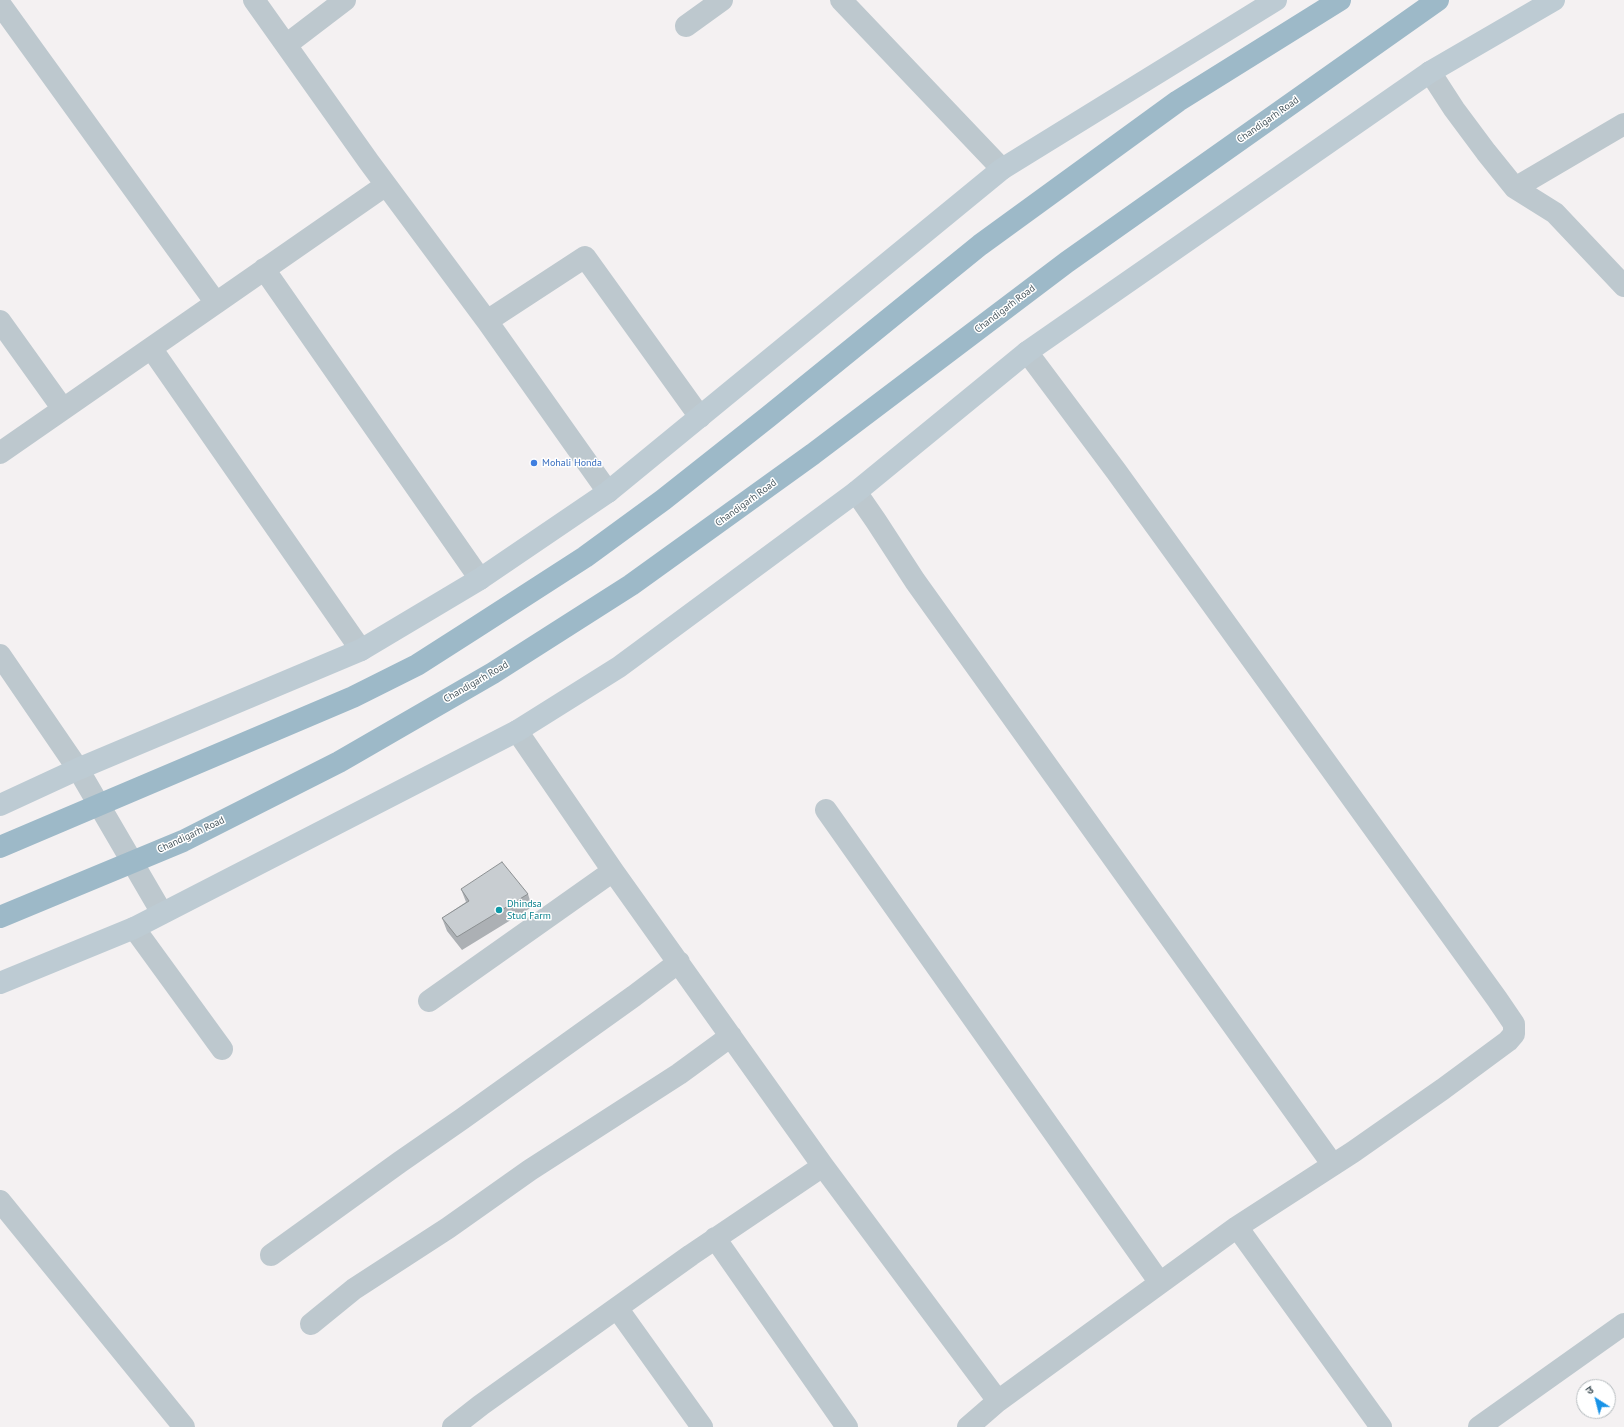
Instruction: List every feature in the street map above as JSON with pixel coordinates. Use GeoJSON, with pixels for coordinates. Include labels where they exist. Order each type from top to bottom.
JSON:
{"type":"FeatureCollection","features":[{"type":"Feature","properties":{"kind":"highway"},"geometry":{"type":"LineString","coordinates":[[0,848],[353,698],[417,665],[585,557],[663,500],[980,245],[1178,100],[1340,0]]}},
{"type":"Feature","properties":{"kind":"highway","name":"Chandigarh Road"},"geometry":{"type":"LineString","coordinates":[[0,917],[183,841],[339,762],[494,673],[632,585],[813,454],[1068,262],[1438,0]]}},
{"type":"Feature","properties":{"kind":"main road"},"geometry":{"type":"LineString","coordinates":[[0,805],[78,769],[361,650],[480,579],[608,492],[1002,168],[1276,0]]}},
{"type":"Feature","properties":{"kind":"main road"},"geometry":{"type":"LineString","coordinates":[[0,983],[134,928],[517,731],[619,667],[856,492],[1027,352],[1430,72],[1554,0]]}},
{"type":"Feature","properties":{"kind":"street"},"geometry":{"type":"LineString","coordinates":[[254,0],[386,185],[487,320],[608,492]]}},
{"type":"Feature","properties":{"kind":"street"},"geometry":{"type":"LineString","coordinates":[[286,45],[345,0]]}},
{"type":"Feature","properties":{"kind":"street"},"geometry":{"type":"LineString","coordinates":[[841,0],[1002,168]]}},
{"type":"Feature","properties":{"kind":"street"},"geometry":{"type":"LineString","coordinates":[[0,4],[216,303]]}},
{"type":"Feature","properties":{"kind":"street"},"geometry":{"type":"LineString","coordinates":[[686,26],[707,4]]}},
{"type":"Feature","properties":{"kind":"street"},"geometry":{"type":"LineString","coordinates":[[1430,72],[1486,152],[1515,188],[1555,213],[1624,286]]}},
{"type":"Feature","properties":{"kind":"street"},"geometry":{"type":"LineString","coordinates":[[1515,188],[1624,124]]}},
{"type":"Feature","properties":{"kind":"street"},"geometry":{"type":"LineString","coordinates":[[0,453],[386,185]]}},
{"type":"Feature","properties":{"kind":"street"},"geometry":{"type":"LineString","coordinates":[[487,320],[585,257],[700,417]]}},
{"type":"Feature","properties":{"kind":"street"},"geometry":{"type":"LineString","coordinates":[[264,269],[480,579]]}},
{"type":"Feature","properties":{"kind":"street"},"geometry":{"type":"LineString","coordinates":[[0,320],[63,409]]}},
{"type":"Feature","properties":{"kind":"street"},"geometry":{"type":"LineString","coordinates":[[151,348],[361,650]]}},
{"type":"Feature","properties":{"kind":"street"},"geometry":{"type":"LineString","coordinates":[[968,1427],[998,1401],[1237,1227],[1333,1166],[1508,1041],[1514,1034],[1514,1024],[1121,478],[1027,352]]}},
{"type":"Feature","properties":{"kind":"street"},"geometry":{"type":"LineString","coordinates":[[856,492],[914,581],[1333,1166]]}},
{"type":"Feature","properties":{"kind":"street"},"geometry":{"type":"LineString","coordinates":[[0,656],[78,769],[162,913]]}},
{"type":"Feature","properties":{"kind":"street"},"geometry":{"type":"LineString","coordinates":[[517,731],[614,871],[823,1166],[998,1401]]}},
{"type":"Feature","properties":{"kind":"street"},"geometry":{"type":"LineString","coordinates":[[826,810],[1160,1283]]}},
{"type":"Feature","properties":{"kind":"street"},"geometry":{"type":"LineString","coordinates":[[429,1001],[614,871]]}},
{"type":"Feature","properties":{"kind":"street"},"geometry":{"type":"LineString","coordinates":[[134,928],[222,1049]]}},
{"type":"Feature","properties":{"kind":"street"},"geometry":{"type":"LineString","coordinates":[[271,1256],[400,1162],[634,996],[679,962]]}},
{"type":"Feature","properties":{"kind":"street"},"geometry":{"type":"LineString","coordinates":[[311,1324],[354,1290],[448,1228],[530,1170],[679,1074],[731,1036]]}},
{"type":"Feature","properties":{"kind":"street"},"geometry":{"type":"LineString","coordinates":[[453,1427],[481,1405],[715,1238],[823,1166]]}},
{"type":"Feature","properties":{"kind":"street"},"geometry":{"type":"LineString","coordinates":[[0,1201],[184,1427]]}},
{"type":"Feature","properties":{"kind":"street"},"geometry":{"type":"LineString","coordinates":[[1237,1227],[1381,1427]]}},
{"type":"Feature","properties":{"kind":"street"},"geometry":{"type":"LineString","coordinates":[[715,1238],[848,1427]]}},
{"type":"Feature","properties":{"kind":"street"},"geometry":{"type":"LineString","coordinates":[[617,1308],[702,1427]]}},
{"type":"Feature","properties":{"kind":"street"},"geometry":{"type":"LineString","coordinates":[[1479,1427],[1624,1324]]}},
{"type":"Feature","properties":{"kind":"building"},"geometry":{"type":"Polygon","coordinates":[[[502,862],[528,894],[457,937],[442,918],[469,901],[461,889],[502,862]]]}},
{"type":"Feature","properties":{"kind":"place","name":"Mohali Honda"},"geometry":{"type":"Point","coordinates":[534,463]}},
{"type":"Feature","properties":{"kind":"place","name":"Dhindsa Stud Farm"},"geometry":{"type":"Point","coordinates":[499,910]}}]}
